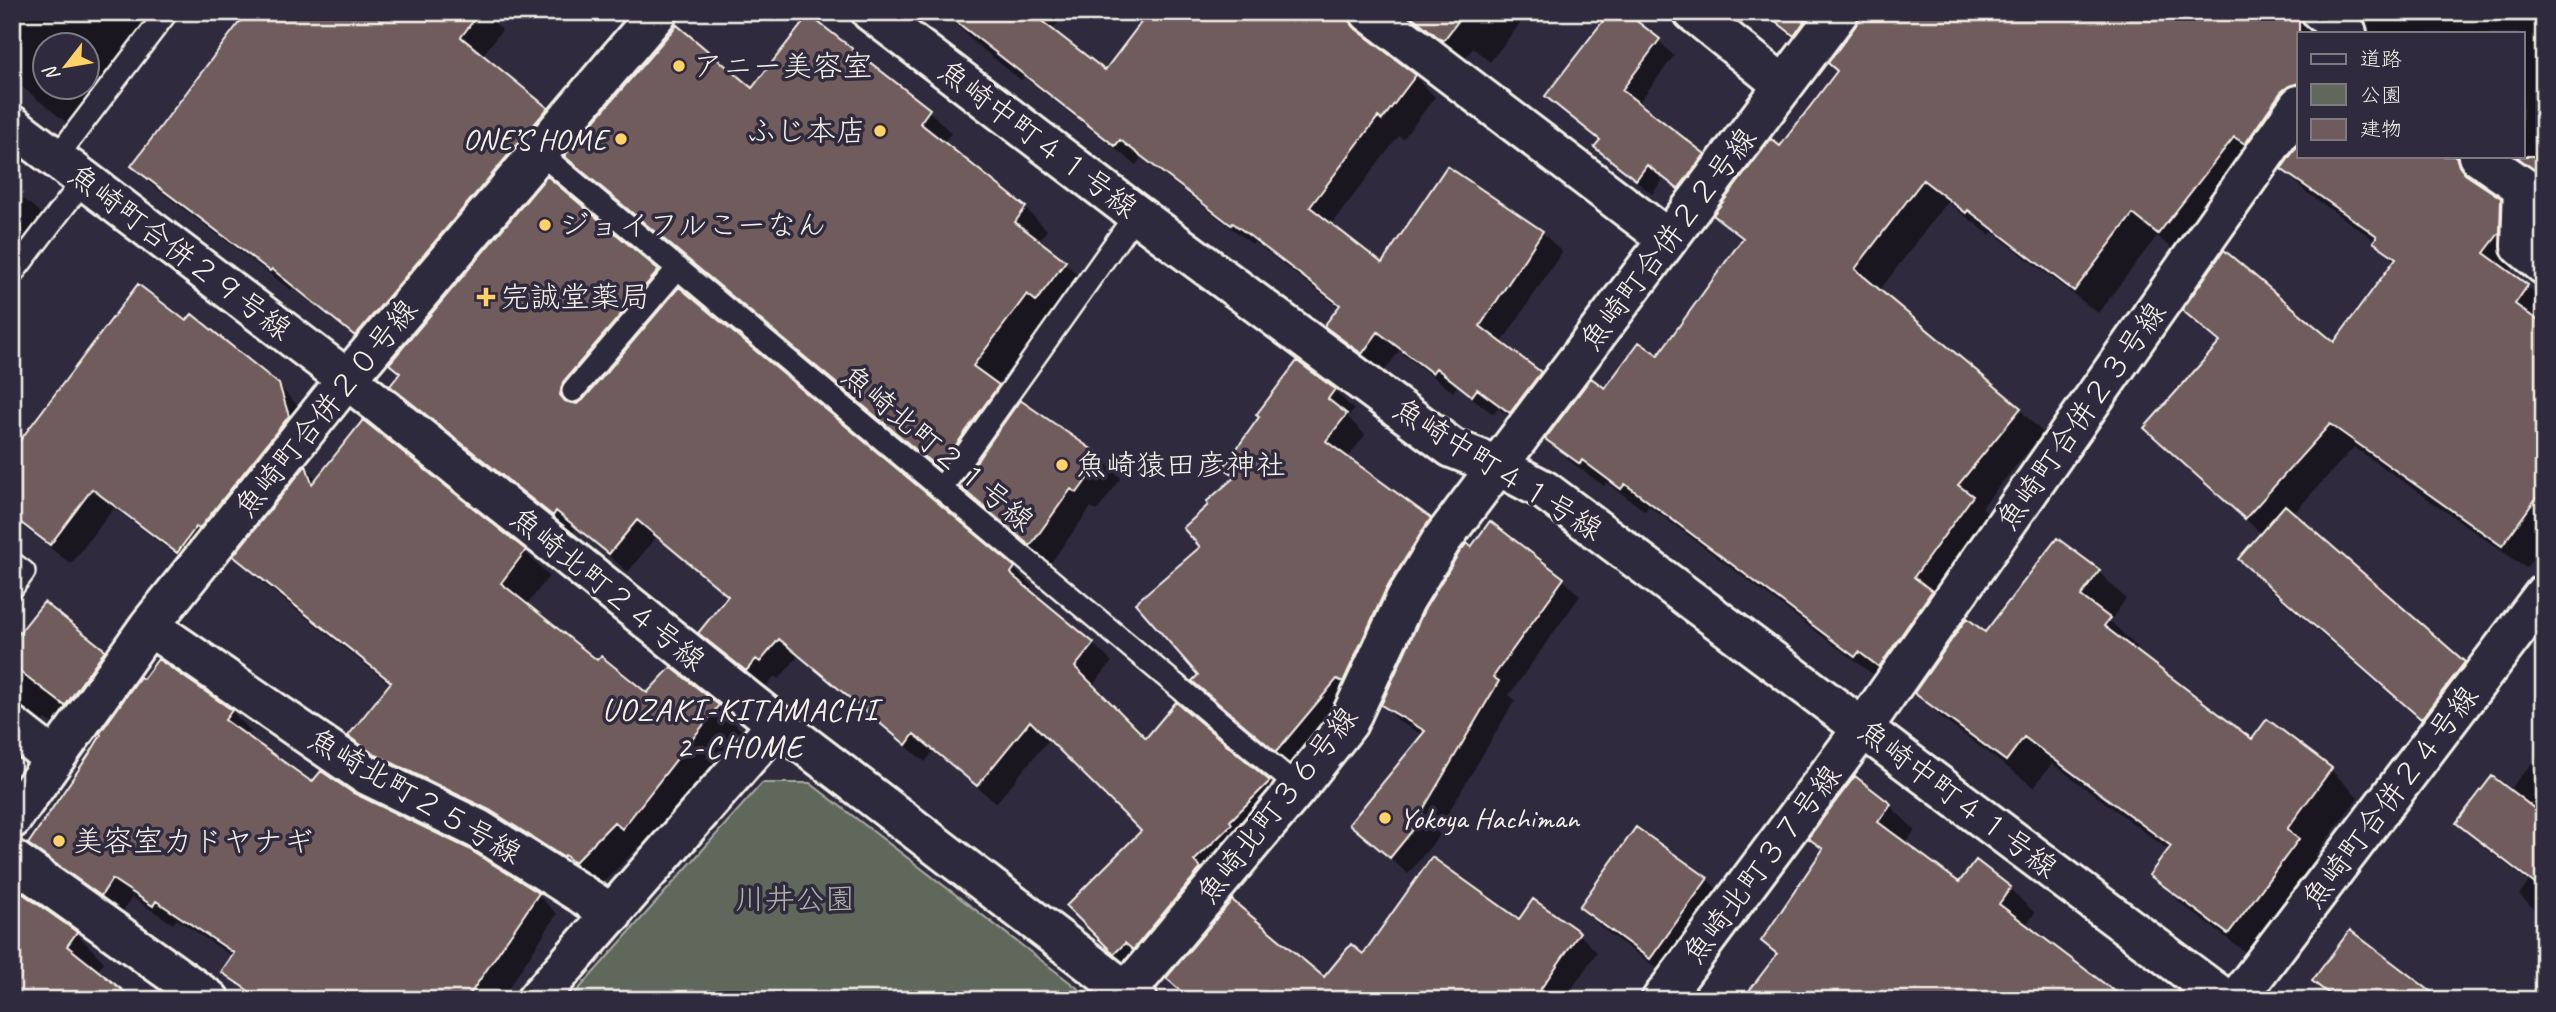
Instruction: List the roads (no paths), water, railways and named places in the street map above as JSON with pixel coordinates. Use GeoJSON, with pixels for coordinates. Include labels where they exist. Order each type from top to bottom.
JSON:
{"type":"FeatureCollection","features":[{"type":"Feature","properties":{"kind":"street","name":"魚崎中町４１号線"},"geometry":{"type":"LineString","coordinates":[[872,12],[1136,214],[1452,448],[1498,466],[1544,490],[2226,1000]]}},
{"type":"Feature","properties":{"kind":"street"},"geometry":{"type":"LineString","coordinates":[[1369,12],[1668,239]]}},
{"type":"Feature","properties":{"kind":"street"},"geometry":{"type":"LineString","coordinates":[[1693,12],[1783,85]]}},
{"type":"Feature","properties":{"kind":"street","name":"魚崎町合併２２号線"},"geometry":{"type":"LineString","coordinates":[[1498,466],[1839,12]]}},
{"type":"Feature","properties":{"kind":"street"},"geometry":{"type":"LineString","coordinates":[[2321,12],[2347,32]]}},
{"type":"Feature","properties":{"kind":"street"},"geometry":{"type":"LineString","coordinates":[[2349,32],[2364,12]]}},
{"type":"Feature","properties":{"kind":"street","name":"魚崎町合併２０号線"},"geometry":{"type":"LineString","coordinates":[[12,819],[149,626],[347,380],[540,153],[639,18]]}},
{"type":"Feature","properties":{"kind":"street","name":"魚崎町合併２３号線"},"geometry":{"type":"LineString","coordinates":[[1863,727],[2297,109]]}},
{"type":"Feature","properties":{"kind":"street","name":"魚崎町合併２９号線"},"geometry":{"type":"LineString","coordinates":[[12,125],[347,380]]}},
{"type":"Feature","properties":{"kind":"street"},"geometry":{"type":"LineString","coordinates":[[2481,158],[2523,187],[2521,246],[2544,264]]}},
{"type":"Feature","properties":{"kind":"street","name":"魚崎北町２４号線"},"geometry":{"type":"LineString","coordinates":[[347,380],[777,724],[1132,995]]}},
{"type":"Feature","properties":{"kind":"street","name":"魚崎北町３６号線"},"geometry":{"type":"LineString","coordinates":[[1132,995],[1348,723],[1405,600],[1441,541],[1498,466]]}},
{"type":"Feature","properties":{"kind":"street","name":"魚崎町合併２４号線"},"geometry":{"type":"LineString","coordinates":[[2236,1000],[2544,594]]}},
{"type":"Feature","properties":{"kind":"street","name":"魚崎北町２５号線"},"geometry":{"type":"LineString","coordinates":[[149,626],[363,773],[478,829],[613,915]]}},
{"type":"Feature","properties":{"kind":"street"},"geometry":{"type":"LineString","coordinates":[[536,1000],[777,724]]}},
{"type":"Feature","properties":{"kind":"street"},"geometry":{"type":"LineString","coordinates":[[12,726],[54,759]]}},
{"type":"Feature","properties":{"kind":"street","name":"魚崎北町３７号線"},"geometry":{"type":"LineString","coordinates":[[1661,1000],[1863,727]]}},
{"type":"Feature","properties":{"kind":"street"},"geometry":{"type":"LineString","coordinates":[[12,859],[210,1000]]}},
{"type":"Feature","properties":{"kind":"lane"},"geometry":{"type":"LineString","coordinates":[[12,274],[70,169],[167,12]]}},
{"type":"Feature","properties":{"kind":"lane","name":"魚崎北町２１号線"},"geometry":{"type":"LineString","coordinates":[[540,153],[1298,787]]}},
{"type":"Feature","properties":{"kind":"lane"},"geometry":{"type":"LineString","coordinates":[[941,489],[1136,214]]}},
{"type":"Feature","properties":{"kind":"lane"},"geometry":{"type":"LineString","coordinates":[[573,391],[677,268]]}},
{"type":"Feature","properties":{"kind":"lane"},"geometry":{"type":"LineString","coordinates":[[12,563],[24,572],[12,588]]}},
{"type":"Feature","properties":{"kind":"place","name":"アニー美容室"},"geometry":{"type":"Point","coordinates":[679,66]}},
{"type":"Feature","properties":{"kind":"place","name":"ふじ本店"},"geometry":{"type":"Point","coordinates":[880,131]}},
{"type":"Feature","properties":{"kind":"place","name":"ONE’S HOME"},"geometry":{"type":"Point","coordinates":[621,139]}},
{"type":"Feature","properties":{"kind":"place","name":"ジョイフルこーなん"},"geometry":{"type":"Point","coordinates":[545,225]}},
{"type":"Feature","properties":{"kind":"place","name":"完誠堂薬局"},"geometry":{"type":"Point","coordinates":[486,297]}},
{"type":"Feature","properties":{"kind":"place","name":"魚崎猿田彦神社"},"geometry":{"type":"Point","coordinates":[1062,465]}},
{"type":"Feature","properties":{"kind":"place","name":"Yokoya Hachiman"},"geometry":{"type":"Point","coordinates":[1385,818]}},
{"type":"Feature","properties":{"kind":"place","name":"美容室カドヤナギ"},"geometry":{"type":"Point","coordinates":[59,841]}},
{"type":"Feature","properties":{"kind":"district","name":"UOZAKI-KITAMACHI 2-CHOME"},"geometry":{"type":"Point","coordinates":[740,728]}},
{"type":"Feature","properties":{"kind":"park label","name":"川井公園"},"geometry":{"type":"Point","coordinates":[795,899]}}]}
